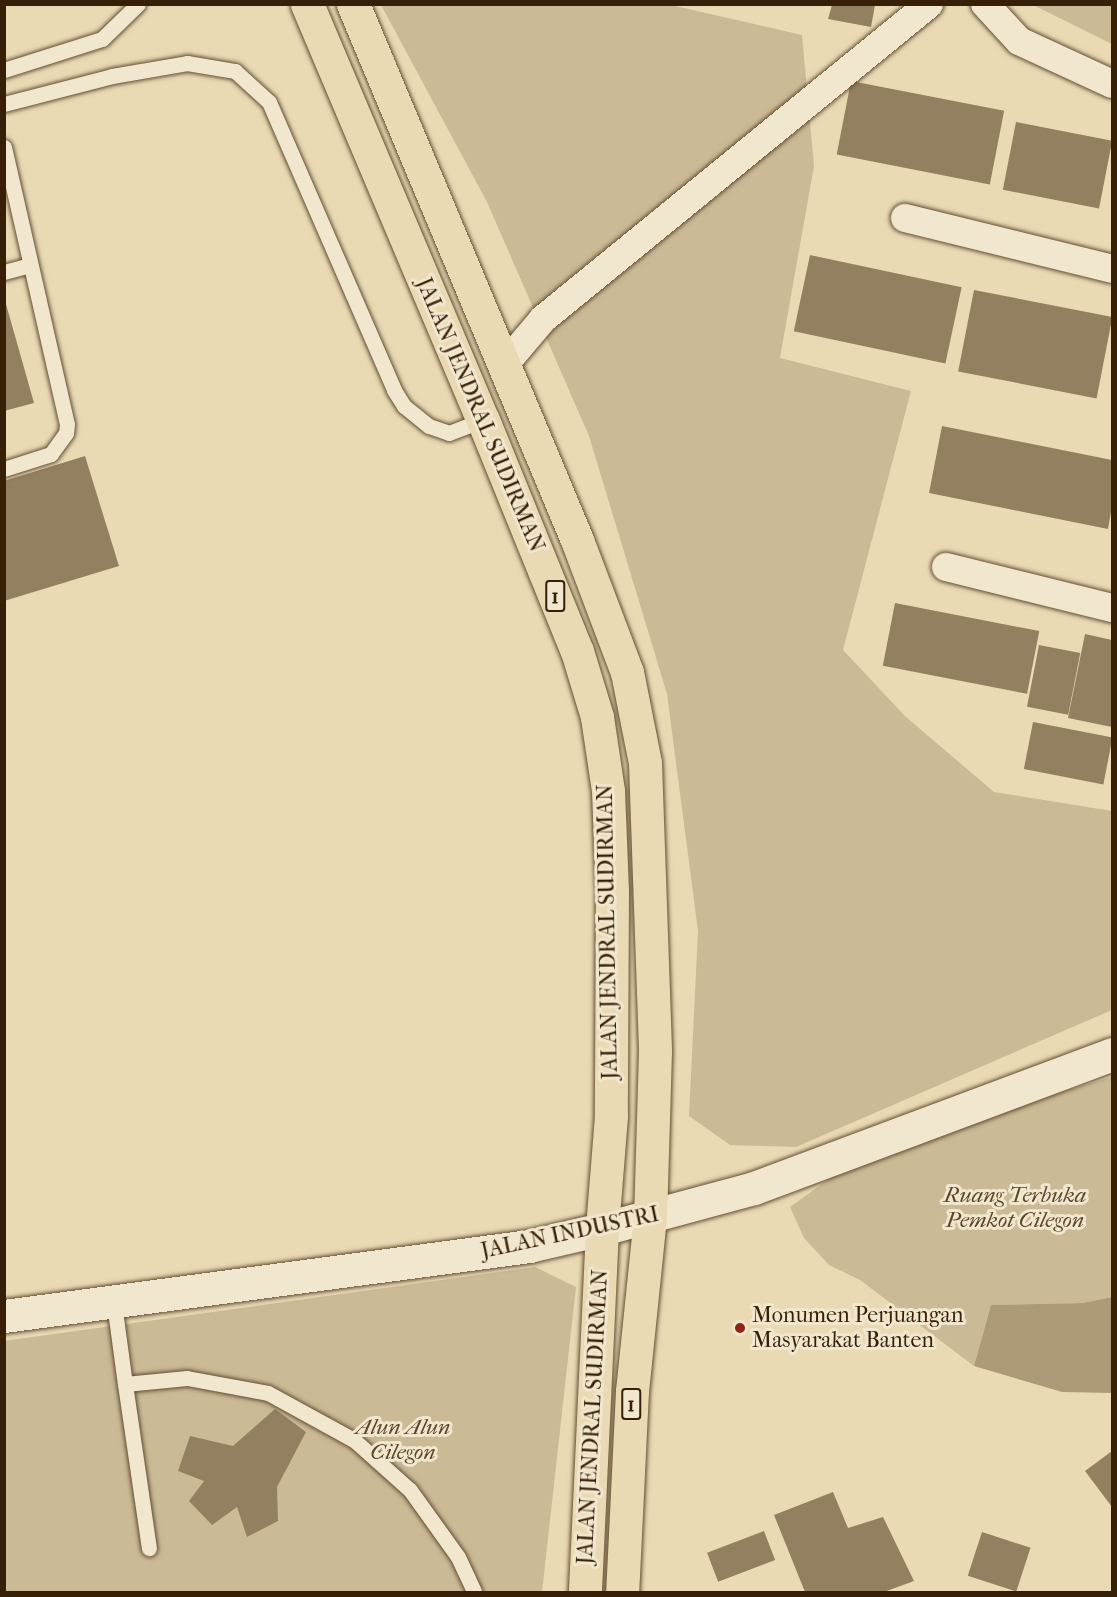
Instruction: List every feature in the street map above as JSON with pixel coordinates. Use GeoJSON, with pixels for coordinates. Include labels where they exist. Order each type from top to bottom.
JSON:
{"type":"FeatureCollection","features":[{"type":"Feature","properties":{"kind":"highway","name":"JALAN JENDRAL SUDIRMAN"},"geometry":{"type":"LineString","coordinates":[[307,4],[483,420],[577,651],[597,717],[608,792],[612,891],[612,1116],[602,1229],[585,1593]]}},
{"type":"Feature","properties":{"kind":"highway","name":"JALAN JENDRAL SUDIRMAN"},"geometry":{"type":"LineString","coordinates":[[353,4],[505,363],[627,672],[645,763],[655,1051],[650,1217],[632,1391],[622,1593]]}},
{"type":"Feature","properties":{"kind":"street"},"geometry":{"type":"LineString","coordinates":[[505,363],[543,319],[929,4]]}},
{"type":"Feature","properties":{"kind":"street"},"geometry":{"type":"LineString","coordinates":[[985,4],[1019,41],[1113,84]]}},
{"type":"Feature","properties":{"kind":"street"},"geometry":{"type":"LineString","coordinates":[[905,218],[1113,269]]}},
{"type":"Feature","properties":{"kind":"street"},"geometry":{"type":"LineString","coordinates":[[946,567],[1113,608]]}},
{"type":"Feature","properties":{"kind":"street","name":"JALAN INDUSTRI"},"geometry":{"type":"LineString","coordinates":[[4,1316],[529,1246],[602,1229],[754,1188],[1113,1054]]}},
{"type":"Feature","properties":{"kind":"lane"},"geometry":{"type":"LineString","coordinates":[[4,70],[102,39],[138,4]]}},
{"type":"Feature","properties":{"kind":"lane"},"geometry":{"type":"LineString","coordinates":[[4,104],[112,76],[187,63],[235,71],[269,102],[404,406],[429,426],[449,433],[483,420]]}},
{"type":"Feature","properties":{"kind":"lane"},"geometry":{"type":"LineString","coordinates":[[4,147],[67,424],[66,434],[51,454],[4,469]]}},
{"type":"Feature","properties":{"kind":"lane"},"geometry":{"type":"LineString","coordinates":[[4,272],[30,265]]}},
{"type":"Feature","properties":{"kind":"lane"},"geometry":{"type":"LineString","coordinates":[[114,1303],[148,1548]]}},
{"type":"Feature","properties":{"kind":"lane"},"geometry":{"type":"LineString","coordinates":[[125,1384],[187,1378],[268,1393],[354,1440],[410,1490],[458,1557],[474,1593]]}},
{"type":"Feature","properties":{"kind":"green space"},"geometry":{"type":"Polygon","coordinates":[[[381,5],[671,5],[802,35],[814,166],[780,358],[911,391],[843,650],[906,717],[994,792],[1112,811],[1112,1010],[796,1147],[730,1145],[689,1116],[698,931],[667,694],[589,436],[487,202],[381,5]]]}},
{"type":"Feature","properties":{"kind":"green space"},"geometry":{"type":"Polygon","coordinates":[[[1033,5],[1112,5],[1112,44],[1033,5]]]}},
{"type":"Feature","properties":{"kind":"green space","name":"Ruang Terbuka Pemkot Cilegon"},"geometry":{"type":"Polygon","coordinates":[[[1112,1077],[1112,1297],[1083,1303],[991,1305],[974,1366],[860,1280],[829,1265],[804,1238],[790,1207],[844,1168],[960,1122],[1112,1077]]]}},
{"type":"Feature","properties":{"kind":"green space","name":"Alun Alun Cilegon"},"geometry":{"type":"Polygon","coordinates":[[[535,1267],[576,1287],[542,1592],[5,1592],[4,1341],[535,1267]]]}},
{"type":"Feature","properties":{"kind":"shaded area"},"geometry":{"type":"Polygon","coordinates":[[[1112,1297],[1112,1393],[1062,1392],[974,1366],[991,1305],[1083,1303],[1112,1297]]]}},
{"type":"Feature","properties":{"kind":"building"},"geometry":{"type":"Polygon","coordinates":[[[832,5],[875,5],[871,27],[828,19],[832,5]]]}},
{"type":"Feature","properties":{"kind":"building"},"geometry":{"type":"Polygon","coordinates":[[[851,81],[1004,111],[990,184],[837,155],[851,81]]]}},
{"type":"Feature","properties":{"kind":"building"},"geometry":{"type":"Polygon","coordinates":[[[1016,122],[1112,141],[1099,208],[1003,190],[1016,122]]]}},
{"type":"Feature","properties":{"kind":"building"},"geometry":{"type":"Polygon","coordinates":[[[810,255],[962,287],[945,364],[794,331],[810,255]]]}},
{"type":"Feature","properties":{"kind":"building"},"geometry":{"type":"Polygon","coordinates":[[[974,290],[1112,317],[1097,398],[958,371],[974,290]]]}},
{"type":"Feature","properties":{"kind":"building"},"geometry":{"type":"Polygon","coordinates":[[[4,297],[34,403],[4,411],[4,297]]]}},
{"type":"Feature","properties":{"kind":"building"},"geometry":{"type":"Polygon","coordinates":[[[942,426],[1112,460],[1112,506],[1108,529],[929,493],[942,426]]]}},
{"type":"Feature","properties":{"kind":"building"},"geometry":{"type":"Polygon","coordinates":[[[85,456],[119,566],[4,601],[4,481],[85,456]]]}},
{"type":"Feature","properties":{"kind":"building"},"geometry":{"type":"Polygon","coordinates":[[[895,603],[1039,631],[1027,694],[883,666],[895,603]]]}},
{"type":"Feature","properties":{"kind":"building"},"geometry":{"type":"Polygon","coordinates":[[[1085,634],[1112,640],[1112,727],[1068,718],[1085,634]]]}},
{"type":"Feature","properties":{"kind":"building"},"geometry":{"type":"Polygon","coordinates":[[[1039,645],[1080,653],[1068,715],[1027,707],[1039,645]]]}},
{"type":"Feature","properties":{"kind":"building"},"geometry":{"type":"Polygon","coordinates":[[[1033,722],[1112,737],[1103,785],[1024,769],[1033,722]]]}},
{"type":"Feature","properties":{"kind":"building"},"geometry":{"type":"Polygon","coordinates":[[[275,1409],[306,1432],[277,1487],[278,1521],[247,1537],[237,1507],[212,1525],[189,1501],[204,1481],[178,1471],[190,1436],[233,1446],[275,1409]]]}},
{"type":"Feature","properties":{"kind":"building"},"geometry":{"type":"Polygon","coordinates":[[[1112,1451],[1112,1507],[1085,1471],[1112,1451]]]}},
{"type":"Feature","properties":{"kind":"building"},"geometry":{"type":"Polygon","coordinates":[[[833,1492],[848,1528],[883,1517],[914,1581],[884,1592],[805,1592],[774,1515],[833,1492]]]}},
{"type":"Feature","properties":{"kind":"building"},"geometry":{"type":"Polygon","coordinates":[[[764,1531],[775,1560],[718,1582],[707,1553],[764,1531]]]}},
{"type":"Feature","properties":{"kind":"building"},"geometry":{"type":"Polygon","coordinates":[[[982,1532],[1031,1548],[1016,1592],[968,1576],[982,1532]]]}},
{"type":"Feature","properties":{"kind":"place","name":"Monumen Perjuangan Masyarakat Banten"},"geometry":{"type":"Point","coordinates":[740,1328]}}]}
